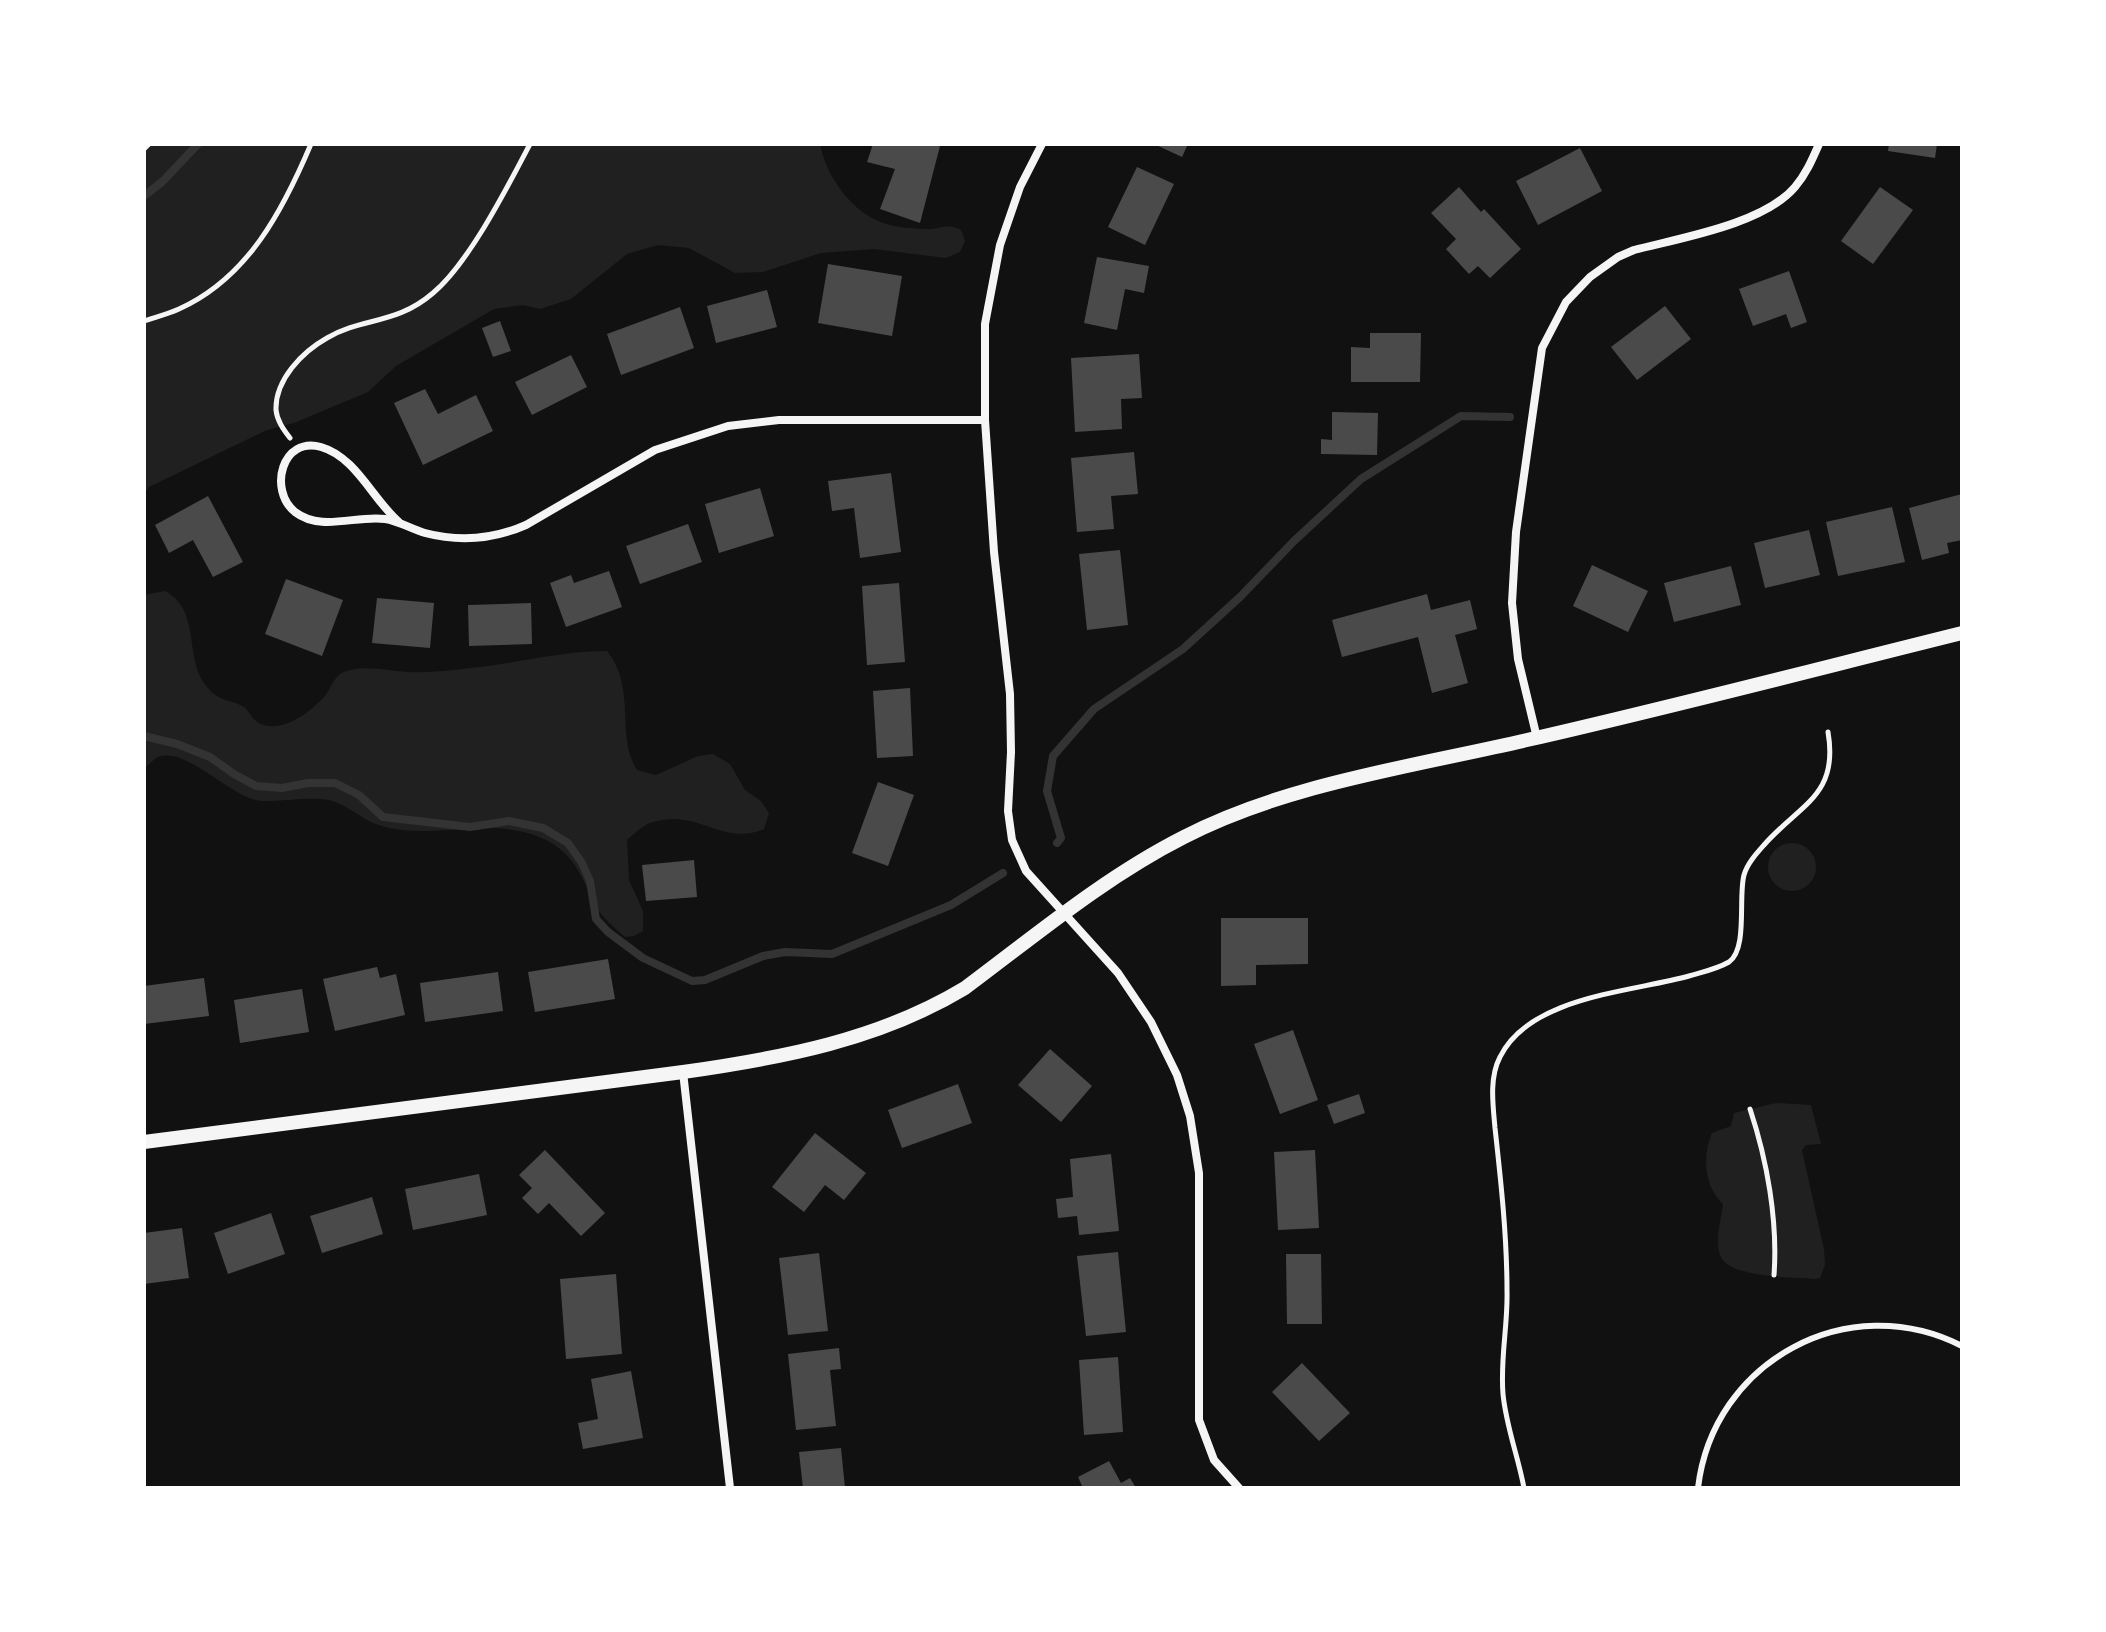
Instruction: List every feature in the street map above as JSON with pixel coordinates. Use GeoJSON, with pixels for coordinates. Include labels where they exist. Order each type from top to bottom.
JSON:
{"type":"FeatureCollection","features":[{"type":"Feature","properties":{"kind":"street"},"geometry":{"type":"LineString","coordinates":[[1042,144],[1020,187],[993,274],[985,324],[985,420],[994,552],[1010,694],[1008,811],[1012,840],[1026,871],[1118,973],[1151,1022],[1177,1075],[1190,1116],[1199,1173],[1199,1420],[1214,1460],[1239,1488]]}},
{"type":"Feature","properties":{"kind":"street"},"geometry":{"type":"LineString","coordinates":[[1537,738],[1518,659],[1512,603],[1516,532],[1542,348],[1556,317],[1590,277],[1618,257],[1743,221],[1783,198],[1794,189],[1819,144]]}},
{"type":"Feature","properties":{"kind":"street"},"geometry":{"type":"LineString","coordinates":[[399,522],[342,458],[322,447],[307,446],[298,448],[287,457],[280,471],[281,486],[295,511],[324,522],[371,518],[399,522],[447,538],[479,538],[511,532],[655,450],[728,426],[779,420],[985,420]]}},
{"type":"Feature","properties":{"kind":"street"},"geometry":{"type":"LineString","coordinates":[[144,1142],[683,1072],[818,1049],[868,1033],[942,1002],[1125,870],[1185,836],[1248,809],[1314,789],[1537,738],[1962,633]]}},
{"type":"Feature","properties":{"kind":"street"},"geometry":{"type":"LineString","coordinates":[[683,1072],[730,1488]]}},
{"type":"Feature","properties":{"kind":"lane"},"geometry":{"type":"LineString","coordinates":[[1698,1488],[1713,1431],[1732,1399],[1761,1369],[1794,1347],[1832,1332],[1890,1325],[1928,1331],[1962,1346]]}},
{"type":"Feature","properties":{"kind":"path"},"geometry":{"type":"LineString","coordinates":[[144,149],[149,144]]}},
{"type":"Feature","properties":{"kind":"path"},"geometry":{"type":"LineString","coordinates":[[144,321],[179,309],[210,291],[251,254],[271,225],[311,144]]}},
{"type":"Feature","properties":{"kind":"path"},"geometry":{"type":"LineString","coordinates":[[298,448],[281,425],[276,411],[281,385],[293,366],[328,336],[411,310],[436,292],[460,262],[501,199],[530,144]]}},
{"type":"Feature","properties":{"kind":"path"},"geometry":{"type":"LineString","coordinates":[[1524,1488],[1507,1425],[1503,1392],[1507,1279],[1492,1096],[1498,1061],[1507,1045],[1528,1025],[1555,1010],[1594,997],[1695,975],[1733,960],[1739,949],[1744,875],[1760,849],[1811,800],[1827,777],[1831,760],[1828,732]]}},
{"type":"Feature","properties":{"kind":"path"},"geometry":{"type":"LineString","coordinates":[[1750,1109],[1758,1132],[1771,1212],[1775,1242],[1774,1275]]}},
{"type":"Feature","properties":{"kind":"shaded area"},"geometry":{"type":"Polygon","coordinates":[[[144,144],[820,144],[835,181],[862,212],[895,226],[955,228],[961,230],[965,241],[960,252],[946,258],[874,249],[821,253],[763,272],[735,273],[689,248],[658,245],[627,254],[571,299],[540,309],[523,305],[494,309],[396,366],[368,392],[294,423],[267,430],[149,487],[144,494],[144,144]]]}},
{"type":"Feature","properties":{"kind":"shaded area"},"geometry":{"type":"Polygon","coordinates":[[[165,591],[184,610],[196,663],[207,687],[221,698],[244,707],[258,722],[269,726],[287,724],[303,715],[324,697],[339,675],[354,669],[434,672],[570,653],[607,651],[621,680],[627,742],[637,770],[656,775],[698,756],[713,754],[730,764],[745,790],[761,801],[769,813],[764,829],[735,834],[669,819],[650,823],[639,830],[627,840],[629,880],[643,911],[643,931],[625,937],[599,911],[566,854],[546,840],[528,833],[490,828],[395,829],[369,821],[328,800],[262,801],[250,798],[182,759],[170,756],[158,757],[144,768],[144,595],[165,591]]]}},
{"type":"Feature","properties":{"kind":"shaded area"},"geometry":{"type":"Polygon","coordinates":[[[1792,843],[1809,850],[1816,867],[1809,884],[1792,891],[1775,884],[1768,867],[1775,850],[1792,843]]]}},
{"type":"Feature","properties":{"kind":"shaded area"},"geometry":{"type":"Polygon","coordinates":[[[1776,1103],[1811,1105],[1821,1144],[1806,1145],[1802,1150],[1824,1249],[1825,1265],[1820,1278],[1777,1277],[1747,1272],[1725,1263],[1720,1255],[1718,1236],[1723,1204],[1712,1189],[1706,1161],[1712,1133],[1731,1126],[1734,1113],[1776,1103]]]}},
{"type":"Feature","properties":{"kind":"building"},"geometry":{"type":"Polygon","coordinates":[[[873,144],[940,146],[920,223],[880,209],[895,169],[867,162],[873,144]]]}},
{"type":"Feature","properties":{"kind":"building"},"geometry":{"type":"Polygon","coordinates":[[[1154,144],[1188,144],[1182,157],[1154,144]]]}},
{"type":"Feature","properties":{"kind":"building"},"geometry":{"type":"Polygon","coordinates":[[[1889,144],[1937,144],[1935,158],[1888,151],[1889,144]]]}},
{"type":"Feature","properties":{"kind":"building"},"geometry":{"type":"Polygon","coordinates":[[[1580,148],[1602,191],[1538,225],[1516,181],[1580,148]]]}},
{"type":"Feature","properties":{"kind":"building"},"geometry":{"type":"Polygon","coordinates":[[[1137,167],[1174,184],[1145,245],[1108,227],[1137,167]]]}},
{"type":"Feature","properties":{"kind":"building"},"geometry":{"type":"Polygon","coordinates":[[[1459,187],[1521,249],[1490,278],[1478,266],[1469,274],[1446,249],[1456,239],[1431,213],[1459,187]]]}},
{"type":"Feature","properties":{"kind":"building"},"geometry":{"type":"Polygon","coordinates":[[[1880,187],[1913,210],[1873,264],[1841,241],[1880,187]]]}},
{"type":"Feature","properties":{"kind":"building"},"geometry":{"type":"Polygon","coordinates":[[[1097,257],[1149,266],[1144,293],[1125,289],[1117,330],[1084,323],[1097,257]]]}},
{"type":"Feature","properties":{"kind":"building"},"geometry":{"type":"Polygon","coordinates":[[[828,264],[902,276],[892,336],[818,323],[828,264]]]}},
{"type":"Feature","properties":{"kind":"building"},"geometry":{"type":"Polygon","coordinates":[[[1789,271],[1807,322],[1791,328],[1786,314],[1753,326],[1739,289],[1789,271]]]}},
{"type":"Feature","properties":{"kind":"building"},"geometry":{"type":"Polygon","coordinates":[[[767,290],[777,327],[716,343],[707,306],[767,290]]]}},
{"type":"Feature","properties":{"kind":"building"},"geometry":{"type":"Polygon","coordinates":[[[1665,306],[1691,339],[1637,380],[1611,347],[1665,306]]]}},
{"type":"Feature","properties":{"kind":"building"},"geometry":{"type":"Polygon","coordinates":[[[680,307],[694,348],[621,375],[607,334],[680,307]]]}},
{"type":"Feature","properties":{"kind":"building"},"geometry":{"type":"Polygon","coordinates":[[[500,321],[511,351],[493,357],[482,328],[500,321]]]}},
{"type":"Feature","properties":{"kind":"building"},"geometry":{"type":"Polygon","coordinates":[[[1370,333],[1421,333],[1420,382],[1351,382],[1351,347],[1370,348],[1370,333]]]}},
{"type":"Feature","properties":{"kind":"building"},"geometry":{"type":"Polygon","coordinates":[[[1139,354],[1142,398],[1121,399],[1122,429],[1075,432],[1071,358],[1139,354]]]}},
{"type":"Feature","properties":{"kind":"building"},"geometry":{"type":"Polygon","coordinates":[[[571,355],[587,387],[532,415],[515,382],[571,355]]]}},
{"type":"Feature","properties":{"kind":"building"},"geometry":{"type":"Polygon","coordinates":[[[425,389],[438,414],[476,395],[493,431],[423,465],[394,403],[425,389]]]}},
{"type":"Feature","properties":{"kind":"building"},"geometry":{"type":"Polygon","coordinates":[[[1332,412],[1378,413],[1377,455],[1321,454],[1321,439],[1332,440],[1332,412]]]}},
{"type":"Feature","properties":{"kind":"building"},"geometry":{"type":"Polygon","coordinates":[[[1134,452],[1138,494],[1111,496],[1114,529],[1077,532],[1071,458],[1134,452]]]}},
{"type":"Feature","properties":{"kind":"building"},"geometry":{"type":"Polygon","coordinates":[[[891,473],[901,552],[860,558],[854,508],[832,511],[828,481],[891,473]]]}},
{"type":"Feature","properties":{"kind":"building"},"geometry":{"type":"Polygon","coordinates":[[[760,488],[774,536],[719,553],[705,504],[760,488]]]}},
{"type":"Feature","properties":{"kind":"building"},"geometry":{"type":"Polygon","coordinates":[[[1962,494],[1962,540],[1947,543],[1949,553],[1922,560],[1909,508],[1962,494]]]}},
{"type":"Feature","properties":{"kind":"building"},"geometry":{"type":"Polygon","coordinates":[[[208,496],[243,562],[213,577],[193,540],[169,553],[155,525],[208,496]]]}},
{"type":"Feature","properties":{"kind":"building"},"geometry":{"type":"Polygon","coordinates":[[[1892,507],[1905,562],[1838,576],[1826,522],[1892,507]]]}},
{"type":"Feature","properties":{"kind":"building"},"geometry":{"type":"Polygon","coordinates":[[[688,524],[702,562],[640,584],[626,546],[688,524]]]}},
{"type":"Feature","properties":{"kind":"building"},"geometry":{"type":"Polygon","coordinates":[[[1809,530],[1820,575],[1765,588],[1754,543],[1809,530]]]}},
{"type":"Feature","properties":{"kind":"building"},"geometry":{"type":"Polygon","coordinates":[[[1120,550],[1128,625],[1087,630],[1079,554],[1120,550]]]}},
{"type":"Feature","properties":{"kind":"building"},"geometry":{"type":"Polygon","coordinates":[[[1592,565],[1648,591],[1628,632],[1573,606],[1592,565]]]}},
{"type":"Feature","properties":{"kind":"building"},"geometry":{"type":"Polygon","coordinates":[[[1731,566],[1741,605],[1674,622],[1664,583],[1731,566]]]}},
{"type":"Feature","properties":{"kind":"building"},"geometry":{"type":"Polygon","coordinates":[[[609,571],[622,607],[566,627],[550,583],[571,575],[574,583],[609,571]]]}},
{"type":"Feature","properties":{"kind":"building"},"geometry":{"type":"Polygon","coordinates":[[[286,579],[343,600],[322,656],[265,634],[286,579]]]}},
{"type":"Feature","properties":{"kind":"building"},"geometry":{"type":"Polygon","coordinates":[[[899,583],[905,662],[867,665],[862,586],[899,583]]]}},
{"type":"Feature","properties":{"kind":"building"},"geometry":{"type":"Polygon","coordinates":[[[1427,594],[1431,610],[1470,600],[1477,629],[1455,635],[1468,683],[1432,693],[1418,637],[1342,657],[1332,620],[1427,594]]]}},
{"type":"Feature","properties":{"kind":"building"},"geometry":{"type":"Polygon","coordinates":[[[377,598],[434,603],[430,648],[372,643],[377,598]]]}},
{"type":"Feature","properties":{"kind":"building"},"geometry":{"type":"Polygon","coordinates":[[[531,603],[532,644],[469,646],[468,605],[531,603]]]}},
{"type":"Feature","properties":{"kind":"building"},"geometry":{"type":"Polygon","coordinates":[[[910,688],[913,756],[877,758],[873,691],[910,688]]]}},
{"type":"Feature","properties":{"kind":"building"},"geometry":{"type":"Polygon","coordinates":[[[878,782],[914,795],[888,866],[852,853],[878,782]]]}},
{"type":"Feature","properties":{"kind":"building"},"geometry":{"type":"Polygon","coordinates":[[[694,860],[697,897],[646,901],[642,865],[694,860]]]}},
{"type":"Feature","properties":{"kind":"building"},"geometry":{"type":"Polygon","coordinates":[[[1221,918],[1308,918],[1308,964],[1256,965],[1256,985],[1221,986],[1221,918]]]}},
{"type":"Feature","properties":{"kind":"building"},"geometry":{"type":"Polygon","coordinates":[[[608,959],[615,999],[535,1012],[528,972],[608,959]]]}},
{"type":"Feature","properties":{"kind":"building"},"geometry":{"type":"Polygon","coordinates":[[[377,967],[380,978],[396,974],[405,1015],[335,1031],[323,979],[377,967]]]}},
{"type":"Feature","properties":{"kind":"building"},"geometry":{"type":"Polygon","coordinates":[[[498,972],[503,1011],[425,1022],[420,983],[498,972]]]}},
{"type":"Feature","properties":{"kind":"building"},"geometry":{"type":"Polygon","coordinates":[[[204,978],[209,1016],[144,1024],[144,986],[204,978]]]}},
{"type":"Feature","properties":{"kind":"building"},"geometry":{"type":"Polygon","coordinates":[[[302,989],[309,1032],[240,1043],[234,1000],[302,989]]]}},
{"type":"Feature","properties":{"kind":"building"},"geometry":{"type":"Polygon","coordinates":[[[1293,1030],[1318,1100],[1280,1114],[1254,1044],[1293,1030]]]}},
{"type":"Feature","properties":{"kind":"building"},"geometry":{"type":"Polygon","coordinates":[[[1050,1049],[1092,1086],[1061,1122],[1018,1085],[1050,1049]]]}},
{"type":"Feature","properties":{"kind":"building"},"geometry":{"type":"Polygon","coordinates":[[[958,1084],[972,1123],[902,1148],[888,1110],[958,1084]]]}},
{"type":"Feature","properties":{"kind":"building"},"geometry":{"type":"Polygon","coordinates":[[[1359,1094],[1365,1113],[1334,1124],[1327,1105],[1359,1094]]]}},
{"type":"Feature","properties":{"kind":"building"},"geometry":{"type":"Polygon","coordinates":[[[815,1133],[866,1173],[844,1200],[825,1185],[804,1212],[772,1187],[815,1133]]]}},
{"type":"Feature","properties":{"kind":"building"},"geometry":{"type":"Polygon","coordinates":[[[545,1150],[605,1213],[581,1236],[549,1203],[538,1214],[522,1198],[532,1188],[519,1175],[545,1150]]]}},
{"type":"Feature","properties":{"kind":"building"},"geometry":{"type":"Polygon","coordinates":[[[1315,1150],[1319,1228],[1278,1230],[1274,1152],[1315,1150]]]}},
{"type":"Feature","properties":{"kind":"building"},"geometry":{"type":"Polygon","coordinates":[[[1111,1154],[1119,1231],[1079,1235],[1077,1216],[1058,1218],[1056,1199],[1073,1197],[1070,1159],[1111,1154]]]}},
{"type":"Feature","properties":{"kind":"building"},"geometry":{"type":"Polygon","coordinates":[[[479,1174],[487,1215],[413,1230],[405,1189],[479,1174]]]}},
{"type":"Feature","properties":{"kind":"building"},"geometry":{"type":"Polygon","coordinates":[[[372,1197],[383,1234],[322,1253],[310,1216],[372,1197]]]}},
{"type":"Feature","properties":{"kind":"building"},"geometry":{"type":"Polygon","coordinates":[[[271,1213],[285,1254],[228,1274],[214,1233],[271,1213]]]}},
{"type":"Feature","properties":{"kind":"building"},"geometry":{"type":"Polygon","coordinates":[[[182,1228],[189,1278],[144,1284],[144,1233],[182,1228]]]}},
{"type":"Feature","properties":{"kind":"building"},"geometry":{"type":"Polygon","coordinates":[[[1118,1252],[1126,1332],[1086,1336],[1077,1256],[1118,1252]]]}},
{"type":"Feature","properties":{"kind":"building"},"geometry":{"type":"Polygon","coordinates":[[[819,1253],[828,1331],[788,1335],[779,1258],[819,1253]]]}},
{"type":"Feature","properties":{"kind":"building"},"geometry":{"type":"Polygon","coordinates":[[[1286,1254],[1321,1254],[1322,1324],[1287,1324],[1286,1254]]]}},
{"type":"Feature","properties":{"kind":"building"},"geometry":{"type":"Polygon","coordinates":[[[616,1274],[622,1354],[566,1359],[560,1279],[616,1274]]]}},
{"type":"Feature","properties":{"kind":"building"},"geometry":{"type":"Polygon","coordinates":[[[839,1348],[841,1369],[830,1370],[836,1426],[796,1430],[788,1354],[839,1348]]]}},
{"type":"Feature","properties":{"kind":"building"},"geometry":{"type":"Polygon","coordinates":[[[1118,1357],[1123,1432],[1084,1435],[1079,1360],[1118,1357]]]}},
{"type":"Feature","properties":{"kind":"building"},"geometry":{"type":"Polygon","coordinates":[[[1302,1363],[1350,1413],[1319,1441],[1272,1392],[1302,1363]]]}},
{"type":"Feature","properties":{"kind":"building"},"geometry":{"type":"Polygon","coordinates":[[[631,1371],[643,1438],[583,1449],[578,1423],[598,1419],[591,1379],[631,1371]]]}},
{"type":"Feature","properties":{"kind":"building"},"geometry":{"type":"Polygon","coordinates":[[[841,1448],[845,1488],[803,1488],[799,1452],[841,1448]]]}},
{"type":"Feature","properties":{"kind":"building"},"geometry":{"type":"Polygon","coordinates":[[[1109,1461],[1121,1483],[1130,1478],[1136,1488],[1083,1488],[1078,1477],[1109,1461]]]}},
{"type":"Feature","properties":{"kind":"waterway"},"geometry":{"type":"LineString","coordinates":[[144,196],[162,182],[198,144]]}},
{"type":"Feature","properties":{"kind":"waterway"},"geometry":{"type":"LineString","coordinates":[[1057,843],[1061,838],[1047,791],[1053,756],[1094,709],[1183,649],[1361,479],[1461,416],[1510,417]]}},
{"type":"Feature","properties":{"kind":"waterway"},"geometry":{"type":"LineString","coordinates":[[144,736],[210,757],[256,786],[282,788],[308,783],[335,783],[359,795],[383,817],[470,827],[509,821],[543,828],[568,843],[582,863],[590,881],[596,919],[608,932],[643,958],[692,981],[705,980],[763,956],[785,952],[832,954],[951,905],[1003,873]]}}]}
